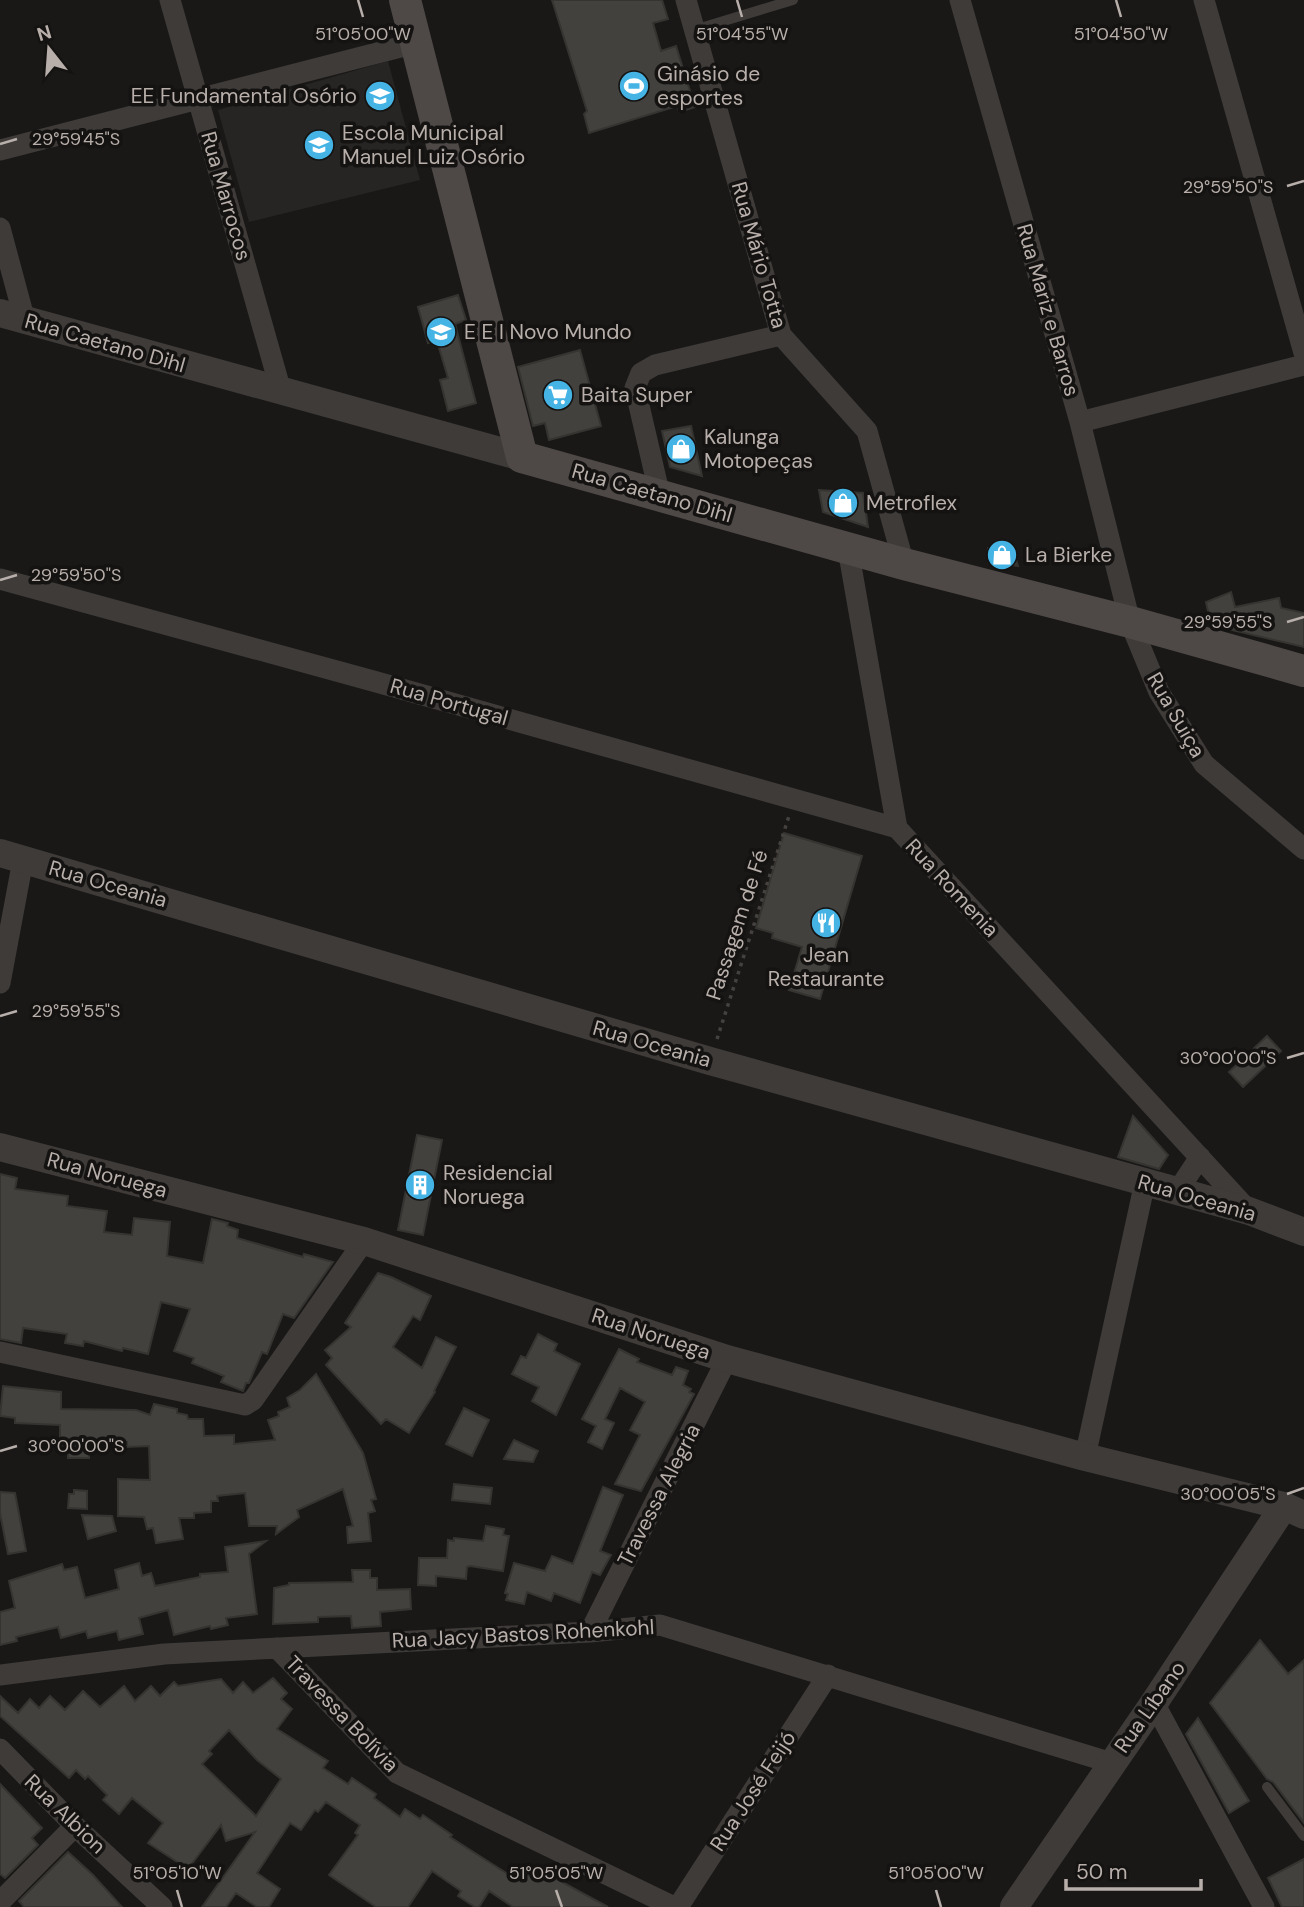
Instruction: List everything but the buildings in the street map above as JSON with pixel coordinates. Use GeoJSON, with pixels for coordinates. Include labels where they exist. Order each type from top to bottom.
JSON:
{"type":"FeatureCollection","features":[{"type":"Feature","properties":{"kind":"main road"},"geometry":{"type":"LineString","coordinates":[[405,0],[522,457]]}},
{"type":"Feature","properties":{"kind":"main road","name":"Rua Caetano Dihl"},"geometry":{"type":"LineString","coordinates":[[522,457],[904,564],[1130,622],[1304,671]]}},
{"type":"Feature","properties":{"kind":"street","name":"Rua Marrocos"},"geometry":{"type":"LineString","coordinates":[[170,0],[281,391]]}},
{"type":"Feature","properties":{"kind":"street","name":"Rua Mário Totta"},"geometry":{"type":"LineString","coordinates":[[686,0],[781,335],[867,431],[904,564]]}},
{"type":"Feature","properties":{"kind":"street","name":"Rua Mariz e Barros"},"geometry":{"type":"LineString","coordinates":[[960,0],[1080,422],[1130,622]]}},
{"type":"Feature","properties":{"kind":"street"},"geometry":{"type":"LineString","coordinates":[[1204,0],[1304,353]]}},
{"type":"Feature","properties":{"kind":"street"},"geometry":{"type":"LineString","coordinates":[[0,150],[416,43]]}},
{"type":"Feature","properties":{"kind":"street"},"geometry":{"type":"LineString","coordinates":[[0,228],[13,317]]}},
{"type":"Feature","properties":{"kind":"street","name":"Rua Caetano Dihl"},"geometry":{"type":"LineString","coordinates":[[13,317],[522,457]]}},
{"type":"Feature","properties":{"kind":"street"},"geometry":{"type":"LineString","coordinates":[[660,496],[635,388],[640,373],[654,365],[781,335]]}},
{"type":"Feature","properties":{"kind":"street"},"geometry":{"type":"LineString","coordinates":[[1080,422],[1304,365]]}},
{"type":"Feature","properties":{"kind":"street","name":"Rua Romenia"},"geometry":{"type":"LineString","coordinates":[[848,548],[897,828],[1249,1211]]}},
{"type":"Feature","properties":{"kind":"street","name":"Rua Portugal"},"geometry":{"type":"LineString","coordinates":[[0,579],[897,828]]}},
{"type":"Feature","properties":{"kind":"street","name":"Rua Suiça"},"geometry":{"type":"LineString","coordinates":[[1130,622],[1159,692],[1203,764],[1304,849]]}},
{"type":"Feature","properties":{"kind":"street"},"geometry":{"type":"LineString","coordinates":[[0,983],[11,856]]}},
{"type":"Feature","properties":{"kind":"street","name":"Rua Oceania"},"geometry":{"type":"LineString","coordinates":[[11,856],[710,1061],[1249,1211],[1304,1232]]}},
{"type":"Feature","properties":{"kind":"street","name":"Rua Noruega"},"geometry":{"type":"LineString","coordinates":[[0,1147],[365,1241],[727,1359],[1294,1511]]}},
{"type":"Feature","properties":{"kind":"street"},"geometry":{"type":"LineString","coordinates":[[1177,1192],[1200,1157]]}},
{"type":"Feature","properties":{"kind":"street"},"geometry":{"type":"LineString","coordinates":[[1085,1457],[1145,1182]]}},
{"type":"Feature","properties":{"kind":"street"},"geometry":{"type":"LineString","coordinates":[[0,1352],[249,1404],[365,1241]]}},
{"type":"Feature","properties":{"kind":"street","name":"Travessa Alegria"},"geometry":{"type":"LineString","coordinates":[[590,1632],[727,1359]]}},
{"type":"Feature","properties":{"kind":"street","name":"Rua Líbano"},"geometry":{"type":"LineString","coordinates":[[1014,1907],[1154,1703],[1294,1511]]}},
{"type":"Feature","properties":{"kind":"street","name":"Rua Jacy Bastos Rohenkohl"},"geometry":{"type":"LineString","coordinates":[[0,1675],[164,1654],[590,1632],[660,1625],[1112,1763]]}},
{"type":"Feature","properties":{"kind":"street","name":"Travessa Bolívia"},"geometry":{"type":"LineString","coordinates":[[277,1647],[397,1773],[676,1907]]}},
{"type":"Feature","properties":{"kind":"street","name":"Rua José Feijó"},"geometry":{"type":"LineString","coordinates":[[676,1907],[828,1675]]}},
{"type":"Feature","properties":{"kind":"street"},"geometry":{"type":"LineString","coordinates":[[1154,1703],[1264,1907]]}},
{"type":"Feature","properties":{"kind":"street","name":"Rua Albion"},"geometry":{"type":"LineString","coordinates":[[0,1749],[75,1826],[162,1907]]}},
{"type":"Feature","properties":{"kind":"street"},"geometry":{"type":"LineString","coordinates":[[0,1902],[75,1826]]}},
{"type":"Feature","properties":{"kind":"lane"},"geometry":{"type":"LineString","coordinates":[[694,30],[793,0]]}},
{"type":"Feature","properties":{"kind":"lane"},"geometry":{"type":"LineString","coordinates":[[1266,1787],[1304,1836]]}},
{"type":"Feature","properties":{"kind":"path","name":"Passagem de Fé"},"geometry":{"type":"LineString","coordinates":[[710,1061],[794,800]]}},
{"type":"Feature","properties":{"kind":"shaded area","name":"Escola Municipal Manuel Luiz Osório"},"geometry":{"type":"Polygon","coordinates":[[[388,61],[420,180],[249,222],[218,110],[388,61]]]}},
{"type":"Feature","properties":{"kind":"place","name":"Ginásio de esportes"},"geometry":{"type":"Point","coordinates":[634,86]}},
{"type":"Feature","properties":{"kind":"place","name":"EE Fundamental Osório"},"geometry":{"type":"Point","coordinates":[380,96]}},
{"type":"Feature","properties":{"kind":"place","name":"Escola Municipal Manuel Luiz Osório"},"geometry":{"type":"Point","coordinates":[319,145]}},
{"type":"Feature","properties":{"kind":"place","name":"E E I Novo Mundo"},"geometry":{"type":"Point","coordinates":[441,332]}},
{"type":"Feature","properties":{"kind":"place","name":"Baita Super"},"geometry":{"type":"Point","coordinates":[558,395]}},
{"type":"Feature","properties":{"kind":"place","name":"Kalunga Motopeças"},"geometry":{"type":"Point","coordinates":[681,449]}},
{"type":"Feature","properties":{"kind":"place","name":"Metroflex"},"geometry":{"type":"Point","coordinates":[843,503]}},
{"type":"Feature","properties":{"kind":"place","name":"La Bierke"},"geometry":{"type":"Point","coordinates":[1002,555]}},
{"type":"Feature","properties":{"kind":"place","name":"Jean Restaurante"},"geometry":{"type":"Point","coordinates":[826,923]}},
{"type":"Feature","properties":{"kind":"place","name":"Residencial Noruega"},"geometry":{"type":"Point","coordinates":[420,1185]}}]}
